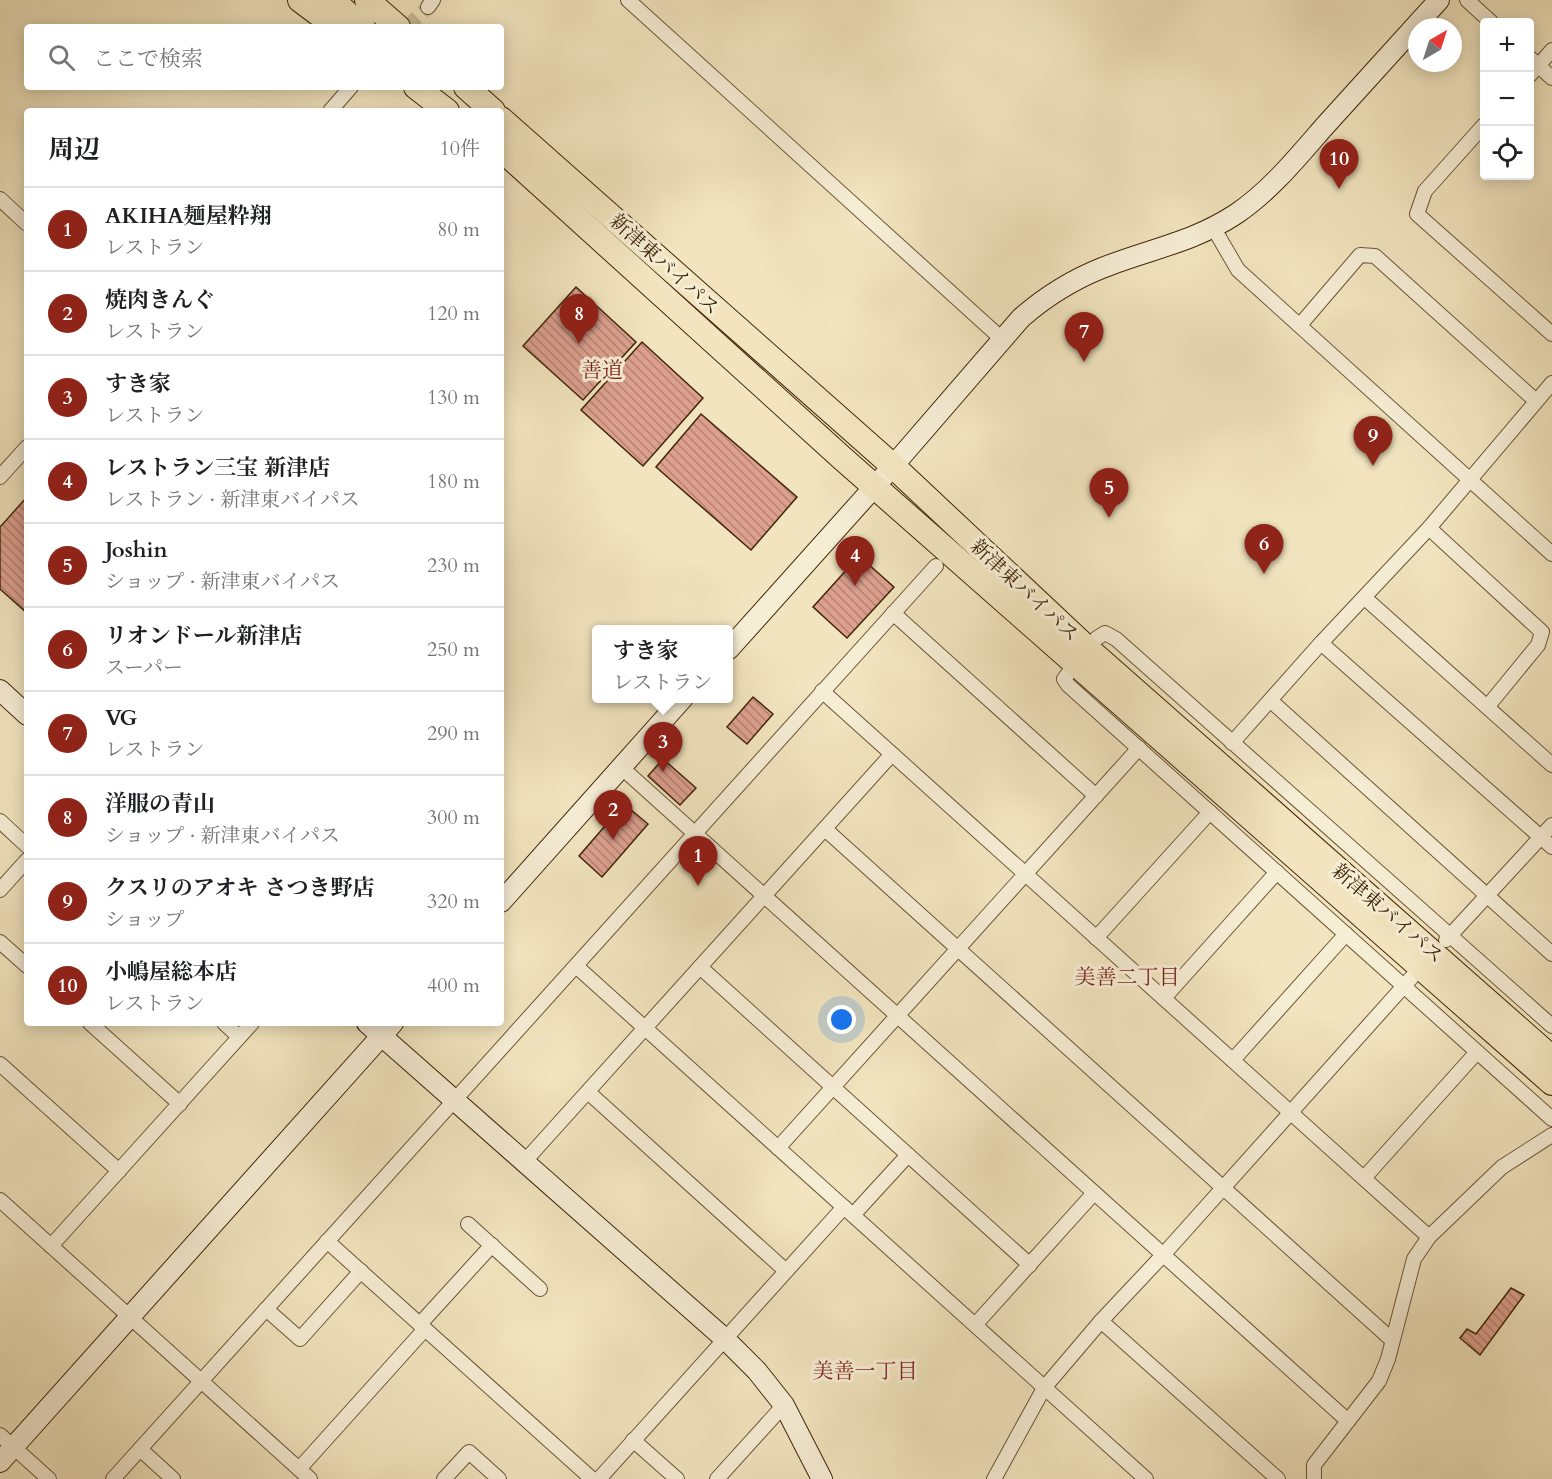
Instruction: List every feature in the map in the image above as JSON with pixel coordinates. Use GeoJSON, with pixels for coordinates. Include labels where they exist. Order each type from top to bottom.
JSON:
{"type":"FeatureCollection","features":[{"type":"Feature","properties":{"kind":"highway"},"geometry":{"type":"LineString","coordinates":[[300,0],[332,24]]}},
{"type":"Feature","properties":{"kind":"highway"},"geometry":{"type":"LineString","coordinates":[[332,0],[360,24]]}},
{"type":"Feature","properties":{"kind":"highway"},"geometry":{"type":"LineString","coordinates":[[367,0],[395,24]]}},
{"type":"Feature","properties":{"kind":"highway"},"geometry":{"type":"LineString","coordinates":[[379,0],[401,24]]}},
{"type":"Feature","properties":{"kind":"highway"},"geometry":{"type":"LineString","coordinates":[[420,90],[443,108]]}},
{"type":"Feature","properties":{"kind":"highway"},"geometry":{"type":"LineString","coordinates":[[434,90],[455,108]]}},
{"type":"Feature","properties":{"kind":"highway"},"geometry":{"type":"LineString","coordinates":[[469,90],[490,108]]}},
{"type":"Feature","properties":{"kind":"highway","name":"新津東バイパス"},"geometry":{"type":"LineString","coordinates":[[504,121],[893,466],[1082,656]]}},
{"type":"Feature","properties":{"kind":"highway","name":"新津東バイパス"},"geometry":{"type":"LineString","coordinates":[[507,155],[842,458],[1082,656],[1431,962],[1552,1058]]}},
{"type":"Feature","properties":{"kind":"highway","name":"新津東バイパス"},"geometry":{"type":"LineString","coordinates":[[1431,962],[1552,1083]]}},
{"type":"Feature","properties":{"kind":"street"},"geometry":{"type":"LineString","coordinates":[[628,0],[1003,340]]}},
{"type":"Feature","properties":{"kind":"street"},"geometry":{"type":"LineString","coordinates":[[733,645],[893,466],[1021,318],[1038,303],[1078,278],[1104,267],[1191,239],[1256,199],[1439,0]]}},
{"type":"Feature","properties":{"kind":"street"},"geometry":{"type":"LineString","coordinates":[[1467,0],[1487,18]]}},
{"type":"Feature","properties":{"kind":"street"},"geometry":{"type":"LineString","coordinates":[[1534,64],[1552,50]]}},
{"type":"Feature","properties":{"kind":"street"},"geometry":{"type":"LineString","coordinates":[[1534,67],[1552,78]]}},
{"type":"Feature","properties":{"kind":"street"},"geometry":{"type":"LineString","coordinates":[[333,108],[348,90]]}},
{"type":"Feature","properties":{"kind":"street"},"geometry":{"type":"LineString","coordinates":[[1484,126],[1425,191],[1417,214],[1552,334]]}},
{"type":"Feature","properties":{"kind":"street"},"geometry":{"type":"LineString","coordinates":[[0,200],[24,221]]}},
{"type":"Feature","properties":{"kind":"street"},"geometry":{"type":"LineString","coordinates":[[1213,227],[1238,270],[1471,481],[1550,548]]}},
{"type":"Feature","properties":{"kind":"street"},"geometry":{"type":"LineString","coordinates":[[1300,325],[1360,255],[1375,256],[1536,401]]}},
{"type":"Feature","properties":{"kind":"street"},"geometry":{"type":"LineString","coordinates":[[1232,744],[1321,643],[1471,481],[1552,383]]}},
{"type":"Feature","properties":{"kind":"street"},"geometry":{"type":"LineString","coordinates":[[0,477],[24,450]]}},
{"type":"Feature","properties":{"kind":"street"},"geometry":{"type":"LineString","coordinates":[[1429,528],[1542,632],[1539,645],[1488,706]]}},
{"type":"Feature","properties":{"kind":"street"},"geometry":{"type":"LineString","coordinates":[[113,1479],[936,566]]}},
{"type":"Feature","properties":{"kind":"street"},"geometry":{"type":"LineString","coordinates":[[1365,598],[1552,765]]}},
{"type":"Feature","properties":{"kind":"street"},"geometry":{"type":"LineString","coordinates":[[893,613],[1096,796]]}},
{"type":"Feature","properties":{"kind":"street"},"geometry":{"type":"LineString","coordinates":[[1552,1026],[1431,962],[1347,934],[1064,680],[1097,638],[1105,633],[1116,639],[1232,744],[1431,962],[1477,1052],[1552,1119]]}},
{"type":"Feature","properties":{"kind":"street"},"geometry":{"type":"LineString","coordinates":[[1321,643],[1552,847]]}},
{"type":"Feature","properties":{"kind":"street"},"geometry":{"type":"LineString","coordinates":[[0,690],[24,712]]}},
{"type":"Feature","properties":{"kind":"street"},"geometry":{"type":"LineString","coordinates":[[822,691],[1429,1237]]}},
{"type":"Feature","properties":{"kind":"street"},"geometry":{"type":"LineString","coordinates":[[1271,701],[1552,954]]}},
{"type":"Feature","properties":{"kind":"street"},"geometry":{"type":"LineString","coordinates":[[504,899],[679,703]]}},
{"type":"Feature","properties":{"kind":"street"},"geometry":{"type":"LineString","coordinates":[[778,1148],[1139,748]]}},
{"type":"Feature","properties":{"kind":"street"},"geometry":{"type":"LineString","coordinates":[[525,1161],[892,754]]}},
{"type":"Feature","properties":{"kind":"street"},"geometry":{"type":"LineString","coordinates":[[621,766],[1348,1421]]}},
{"type":"Feature","properties":{"kind":"street"},"geometry":{"type":"LineString","coordinates":[[1096,938],[1210,812]]}},
{"type":"Feature","properties":{"kind":"street"},"geometry":{"type":"LineString","coordinates":[[0,821],[24,843]]}},
{"type":"Feature","properties":{"kind":"street"},"geometry":{"type":"LineString","coordinates":[[999,1477],[1044,1388],[1101,1321],[1431,962],[1552,825]]}},
{"type":"Feature","properties":{"kind":"street"},"geometry":{"type":"LineString","coordinates":[[825,829],[1392,1340]]}},
{"type":"Feature","properties":{"kind":"street"},"geometry":{"type":"LineString","coordinates":[[0,890],[24,863]]}},
{"type":"Feature","properties":{"kind":"street"},"geometry":{"type":"LineString","coordinates":[[1164,998],[1277,872]]}},
{"type":"Feature","properties":{"kind":"street"},"geometry":{"type":"LineString","coordinates":[[1233,1060],[1347,934]]}},
{"type":"Feature","properties":{"kind":"street"},"geometry":{"type":"LineString","coordinates":[[0,942],[24,963]]}},
{"type":"Feature","properties":{"kind":"street"},"geometry":{"type":"LineString","coordinates":[[576,966],[1146,1479]]}},
{"type":"Feature","properties":{"kind":"street"},"geometry":{"type":"LineString","coordinates":[[700,967],[1030,1265]]}},
{"type":"Feature","properties":{"kind":"street"},"geometry":{"type":"LineString","coordinates":[[93,1026],[180,1104]]}},
{"type":"Feature","properties":{"kind":"street"},"geometry":{"type":"LineString","coordinates":[[227,1026],[239,1037]]}},
{"type":"Feature","properties":{"kind":"street"},"geometry":{"type":"LineString","coordinates":[[51,1246],[249,1026]]}},
{"type":"Feature","properties":{"kind":"street"},"geometry":{"type":"LineString","coordinates":[[0,1462],[7,1441],[129,1317],[381,1027],[455,1102],[525,1161],[725,1339],[757,1371],[784,1405],[822,1479]]}},
{"type":"Feature","properties":{"kind":"street"},"geometry":{"type":"LineString","coordinates":[[1364,1178],[1477,1052]]}},
{"type":"Feature","properties":{"kind":"street"},"geometry":{"type":"LineString","coordinates":[[0,1064],[119,1171]]}},
{"type":"Feature","properties":{"kind":"street"},"geometry":{"type":"LineString","coordinates":[[588,1092],[786,1270]]}},
{"type":"Feature","properties":{"kind":"street"},"geometry":{"type":"LineString","coordinates":[[1314,1479],[1314,1465],[1380,1381],[1388,1359],[1414,1259],[1429,1237],[1502,1167],[1552,1135]]}},
{"type":"Feature","properties":{"kind":"street"},"geometry":{"type":"LineString","coordinates":[[598,1479],[786,1270],[908,1155]]}},
{"type":"Feature","properties":{"kind":"street"},"geometry":{"type":"LineString","coordinates":[[975,1325],[1094,1193]]}},
{"type":"Feature","properties":{"kind":"street"},"geometry":{"type":"LineString","coordinates":[[3,1209],[51,1246],[310,1479]]}},
{"type":"Feature","properties":{"kind":"street"},"geometry":{"type":"LineString","coordinates":[[468,1224],[540,1289]]}},
{"type":"Feature","properties":{"kind":"street"},"geometry":{"type":"LineString","coordinates":[[327,1241],[592,1479]]}},
{"type":"Feature","properties":{"kind":"street"},"geometry":{"type":"LineString","coordinates":[[299,1469],[492,1245]]}},
{"type":"Feature","properties":{"kind":"street"},"geometry":{"type":"LineString","coordinates":[[266,1309],[300,1339],[361,1271]]}},
{"type":"Feature","properties":{"kind":"street"},"geometry":{"type":"LineString","coordinates":[[1101,1321],[1278,1479]]}},
{"type":"Feature","properties":{"kind":"street"},"geometry":{"type":"LineString","coordinates":[[717,1479],[784,1405]]}},
{"type":"Feature","properties":{"kind":"street"},"geometry":{"type":"LineString","coordinates":[[633,1440],[676,1479]]}},
{"type":"Feature","properties":{"kind":"street"},"geometry":{"type":"LineString","coordinates":[[7,1441],[49,1479]]}},
{"type":"Feature","properties":{"kind":"street"},"geometry":{"type":"LineString","coordinates":[[140,1449],[173,1479]]}},
{"type":"Feature","properties":{"kind":"street"},"geometry":{"type":"LineString","coordinates":[[444,1479],[469,1452],[499,1479]]}},
{"type":"Feature","properties":{"kind":"building"},"geometry":{"type":"Polygon","coordinates":[[[576,287],[636,342],[583,400],[523,346],[576,287]]]}},
{"type":"Feature","properties":{"kind":"building"},"geometry":{"type":"Polygon","coordinates":[[[642,342],[703,398],[643,466],[581,410],[642,342]]]}},
{"type":"Feature","properties":{"kind":"building"},"geometry":{"type":"Polygon","coordinates":[[[701,414],[797,497],[751,550],[656,467],[701,414]]]}},
{"type":"Feature","properties":{"kind":"building"},"geometry":{"type":"Polygon","coordinates":[[[24,500],[24,610],[0,589],[0,527],[24,500]]]}},
{"type":"Feature","properties":{"kind":"building"},"geometry":{"type":"Polygon","coordinates":[[[859,556],[894,587],[847,638],[813,607],[859,556]]]}},
{"type":"Feature","properties":{"kind":"building"},"geometry":{"type":"Polygon","coordinates":[[[753,697],[773,714],[747,744],[727,727],[753,697]]]}},
{"type":"Feature","properties":{"kind":"building"},"geometry":{"type":"Polygon","coordinates":[[[663,759],[696,788],[680,805],[648,776],[663,759]]]}},
{"type":"Feature","properties":{"kind":"building"},"geometry":{"type":"Polygon","coordinates":[[[624,804],[648,824],[602,877],[579,856],[624,804]]]}},
{"type":"Feature","properties":{"kind":"building"},"geometry":{"type":"Polygon","coordinates":[[[1511,1288],[1524,1295],[1480,1355],[1460,1338],[1467,1329],[1476,1334],[1511,1288]]]}},
{"type":"Feature","properties":{"kind":"tunnel"},"geometry":{"type":"LineString","coordinates":[[410,24],[428,7]]}},
{"type":"Feature","properties":{"kind":"place","name":"小嶋屋総本店"},"geometry":{"type":"Point","coordinates":[1339,189]}},
{"type":"Feature","properties":{"kind":"place","name":"洋服の青山"},"geometry":{"type":"Point","coordinates":[579,344]}},
{"type":"Feature","properties":{"kind":"place","name":"VG"},"geometry":{"type":"Point","coordinates":[1084,362]}},
{"type":"Feature","properties":{"kind":"place","name":"クスリのアオキ さつき野店"},"geometry":{"type":"Point","coordinates":[1373,466]}},
{"type":"Feature","properties":{"kind":"place","name":"Joshin"},"geometry":{"type":"Point","coordinates":[1109,518]}},
{"type":"Feature","properties":{"kind":"place","name":"リオンドール新津店"},"geometry":{"type":"Point","coordinates":[1264,574]}},
{"type":"Feature","properties":{"kind":"place","name":"レストラン三宝 新津店"},"geometry":{"type":"Point","coordinates":[855,586]}},
{"type":"Feature","properties":{"kind":"place","name":"すき家"},"geometry":{"type":"Point","coordinates":[663,772]}},
{"type":"Feature","properties":{"kind":"place","name":"焼肉きんぐ"},"geometry":{"type":"Point","coordinates":[613,840]}},
{"type":"Feature","properties":{"kind":"place","name":"AKIHA麺屋粋翔"},"geometry":{"type":"Point","coordinates":[698,886]}},
{"type":"Feature","properties":{"kind":"district","name":"善道"},"geometry":{"type":"Point","coordinates":[602,370]}},
{"type":"Feature","properties":{"kind":"district","name":"美善二丁目"},"geometry":{"type":"Point","coordinates":[1127,977]}},
{"type":"Feature","properties":{"kind":"district","name":"美善一丁目"},"geometry":{"type":"Point","coordinates":[865,1371]}}]}
